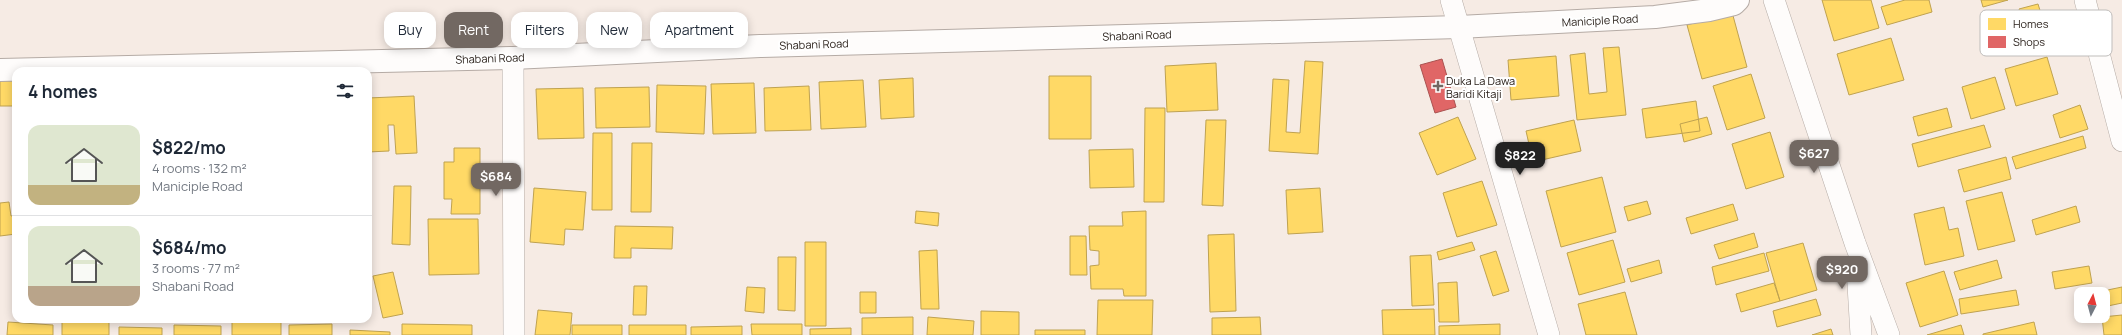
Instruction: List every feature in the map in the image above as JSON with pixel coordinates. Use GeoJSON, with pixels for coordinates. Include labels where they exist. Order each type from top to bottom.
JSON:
{"type":"FeatureCollection","features":[{"type":"Feature","properties":{"kind":"street"},"geometry":{"type":"LineString","coordinates":[[1452,0],[1549,335]]}},
{"type":"Feature","properties":{"kind":"street","name":"Maniciple Road"},"geometry":{"type":"LineString","coordinates":[[1459,27],[1656,17],[1709,10],[1734,4],[1738,0]]}},
{"type":"Feature","properties":{"kind":"street"},"geometry":{"type":"LineString","coordinates":[[1774,0],[1855,243],[1889,335]]}},
{"type":"Feature","properties":{"kind":"street"},"geometry":{"type":"LineString","coordinates":[[2085,0],[2088,10]]}},
{"type":"Feature","properties":{"kind":"street","name":"Shabani Road"},"geometry":{"type":"LineString","coordinates":[[128,67],[513,58],[760,46],[1459,27]]}},
{"type":"Feature","properties":{"kind":"street"},"geometry":{"type":"LineString","coordinates":[[2100,56],[2122,141]]}},
{"type":"Feature","properties":{"kind":"street"},"geometry":{"type":"LineString","coordinates":[[513,58],[512,231],[514,335]]}},
{"type":"Feature","properties":{"kind":"street","name":"Shabani Road"},"geometry":{"type":"LineString","coordinates":[[0,70],[12,70]]}},
{"type":"Feature","properties":{"kind":"street"},"geometry":{"type":"LineString","coordinates":[[1855,243],[1861,335]]}},
{"type":"Feature","properties":{"kind":"building: Homes"},"geometry":{"type":"Polygon","coordinates":[[[1822,0],[1871,0],[1879,28],[1834,41],[1822,0]]]}},
{"type":"Feature","properties":{"kind":"building: Homes"},"geometry":{"type":"Polygon","coordinates":[[[1905,0],[1929,0],[1932,12],[1887,25],[1881,7],[1905,0]]]}},
{"type":"Feature","properties":{"kind":"building: Homes"},"geometry":{"type":"Polygon","coordinates":[[[1981,0],[2008,0],[1983,7],[1981,0]]]}},
{"type":"Feature","properties":{"kind":"building: Homes"},"geometry":{"type":"Polygon","coordinates":[[[2038,4],[2040,10],[2019,10],[2038,4]]]}},
{"type":"Feature","properties":{"kind":"building: Homes"},"geometry":{"type":"Polygon","coordinates":[[[1732,12],[1747,67],[1702,79],[1687,25],[1732,12]]]}},
{"type":"Feature","properties":{"kind":"building: Homes"},"geometry":{"type":"Polygon","coordinates":[[[1891,38],[1904,80],[1849,95],[1837,54],[1891,38]]]}},
{"type":"Feature","properties":{"kind":"building: Homes"},"geometry":{"type":"Polygon","coordinates":[[[1619,47],[1626,115],[1577,120],[1570,55],[1585,53],[1589,94],[1607,92],[1603,48],[1619,47]]]}},
{"type":"Feature","properties":{"kind":"building: Homes"},"geometry":{"type":"Polygon","coordinates":[[[1556,56],[1559,96],[1511,100],[1508,60],[1556,56]]]}},
{"type":"Feature","properties":{"kind":"building: Homes"},"geometry":{"type":"Polygon","coordinates":[[[2047,57],[2058,94],[2016,106],[2005,69],[2047,57]]]}},
{"type":"Feature","properties":{"kind":"building: Homes"},"geometry":{"type":"Polygon","coordinates":[[[1305,61],[1323,62],[1318,154],[1269,151],[1273,79],[1289,80],[1286,132],[1300,133],[1305,61]]]}},
{"type":"Feature","properties":{"kind":"building: Homes"},"geometry":{"type":"Polygon","coordinates":[[[1216,63],[1218,110],[1167,112],[1165,66],[1216,63]]]}},
{"type":"Feature","properties":{"kind":"building: Homes"},"geometry":{"type":"Polygon","coordinates":[[[1751,74],[1765,118],[1727,130],[1713,86],[1751,74]]]}},
{"type":"Feature","properties":{"kind":"building: Homes"},"geometry":{"type":"Polygon","coordinates":[[[1049,76],[1091,76],[1091,139],[1049,139],[1049,76]]]}},
{"type":"Feature","properties":{"kind":"building: Homes"},"geometry":{"type":"Polygon","coordinates":[[[0,77],[12,77],[12,106],[0,106],[0,77]]]}},
{"type":"Feature","properties":{"kind":"building: Homes"},"geometry":{"type":"Polygon","coordinates":[[[1995,77],[2005,109],[1971,119],[1962,87],[1995,77]]]}},
{"type":"Feature","properties":{"kind":"building: Homes"},"geometry":{"type":"Polygon","coordinates":[[[913,78],[914,117],[881,119],[879,80],[913,78]]]}},
{"type":"Feature","properties":{"kind":"building: Homes"},"geometry":{"type":"Polygon","coordinates":[[[863,80],[866,127],[821,129],[819,82],[863,80]]]}},
{"type":"Feature","properties":{"kind":"building: Homes"},"geometry":{"type":"Polygon","coordinates":[[[754,83],[756,133],[713,134],[711,84],[754,83]]]}},
{"type":"Feature","properties":{"kind":"building: Homes"},"geometry":{"type":"Polygon","coordinates":[[[657,85],[706,86],[704,134],[656,132],[657,85]]]}},
{"type":"Feature","properties":{"kind":"building: Homes"},"geometry":{"type":"Polygon","coordinates":[[[809,86],[811,130],[765,131],[764,88],[809,86]]]}},
{"type":"Feature","properties":{"kind":"building: Homes"},"geometry":{"type":"Polygon","coordinates":[[[649,87],[650,127],[596,128],[595,88],[649,87]]]}},
{"type":"Feature","properties":{"kind":"building: Homes"},"geometry":{"type":"Polygon","coordinates":[[[583,88],[584,138],[538,139],[536,89],[583,88]]]}},
{"type":"Feature","properties":{"kind":"building: Homes"},"geometry":{"type":"Polygon","coordinates":[[[414,96],[417,153],[396,154],[394,125],[388,125],[389,151],[372,152],[372,98],[414,96]]]}},
{"type":"Feature","properties":{"kind":"building: Homes"},"geometry":{"type":"Polygon","coordinates":[[[1696,101],[1700,131],[1646,138],[1642,109],[1696,101]]]}},
{"type":"Feature","properties":{"kind":"building: Homes"},"geometry":{"type":"Polygon","coordinates":[[[2080,105],[2088,129],[2060,138],[2053,115],[2080,105]]]}},
{"type":"Feature","properties":{"kind":"building: Homes"},"geometry":{"type":"Polygon","coordinates":[[[1145,108],[1165,108],[1164,202],[1144,202],[1145,108]]]}},
{"type":"Feature","properties":{"kind":"building: Homes"},"geometry":{"type":"Polygon","coordinates":[[[1947,108],[1952,127],[1918,136],[1913,117],[1947,108]]]}},
{"type":"Feature","properties":{"kind":"building: Homes"},"geometry":{"type":"Polygon","coordinates":[[[1458,117],[1476,159],[1437,175],[1419,133],[1458,117]]]}},
{"type":"Feature","properties":{"kind":"building: Homes"},"geometry":{"type":"Polygon","coordinates":[[[1707,117],[1712,134],[1684,142],[1680,124],[1707,117]]]}},
{"type":"Feature","properties":{"kind":"building: Homes"},"geometry":{"type":"Polygon","coordinates":[[[1206,120],[1226,120],[1223,206],[1202,205],[1206,120]]]}},
{"type":"Feature","properties":{"kind":"building: Homes"},"geometry":{"type":"Polygon","coordinates":[[[1574,120],[1581,151],[1533,162],[1526,131],[1574,120]]]}},
{"type":"Feature","properties":{"kind":"building: Homes"},"geometry":{"type":"Polygon","coordinates":[[[1984,125],[1991,147],[1918,167],[1912,144],[1984,125]]]}},
{"type":"Feature","properties":{"kind":"building: Homes"},"geometry":{"type":"Polygon","coordinates":[[[1770,132],[1784,177],[1746,189],[1732,144],[1770,132]]]}},
{"type":"Feature","properties":{"kind":"building: Homes"},"geometry":{"type":"Polygon","coordinates":[[[593,133],[612,133],[612,210],[592,210],[593,133]]]}},
{"type":"Feature","properties":{"kind":"building: Homes"},"geometry":{"type":"Polygon","coordinates":[[[2083,136],[2086,148],[2016,169],[2012,157],[2083,136]]]}},
{"type":"Feature","properties":{"kind":"building: Homes"},"geometry":{"type":"Polygon","coordinates":[[[632,143],[652,143],[651,212],[631,212],[632,143]]]}},
{"type":"Feature","properties":{"kind":"building: Homes"},"geometry":{"type":"Polygon","coordinates":[[[454,148],[480,148],[480,214],[451,214],[452,199],[444,199],[444,162],[454,162],[454,148]]]}},
{"type":"Feature","properties":{"kind":"building: Homes"},"geometry":{"type":"Polygon","coordinates":[[[1133,149],[1134,187],[1090,188],[1089,150],[1133,149]]]}},
{"type":"Feature","properties":{"kind":"building: Homes"},"geometry":{"type":"Polygon","coordinates":[[[2006,157],[2011,179],[1964,192],[1958,170],[2006,157]]]}},
{"type":"Feature","properties":{"kind":"building: Homes"},"geometry":{"type":"Polygon","coordinates":[[[1602,177],[1616,232],[1561,247],[1546,191],[1602,177]]]}},
{"type":"Feature","properties":{"kind":"building: Homes"},"geometry":{"type":"Polygon","coordinates":[[[1482,181],[1497,225],[1457,237],[1443,193],[1482,181]]]}},
{"type":"Feature","properties":{"kind":"building: Homes"},"geometry":{"type":"Polygon","coordinates":[[[394,186],[411,186],[410,245],[392,244],[394,186]]]}},
{"type":"Feature","properties":{"kind":"building: Homes"},"geometry":{"type":"Polygon","coordinates":[[[534,188],[586,192],[583,230],[565,229],[564,245],[530,242],[534,188]]]}},
{"type":"Feature","properties":{"kind":"building: Homes"},"geometry":{"type":"Polygon","coordinates":[[[1320,188],[1323,232],[1288,234],[1286,190],[1320,188]]]}},
{"type":"Feature","properties":{"kind":"building: Homes"},"geometry":{"type":"Polygon","coordinates":[[[2002,192],[2015,241],[1978,250],[1966,201],[2002,192]]]}},
{"type":"Feature","properties":{"kind":"building: Homes"},"geometry":{"type":"Polygon","coordinates":[[[1647,201],[1651,214],[1628,221],[1624,207],[1647,201]]]}},
{"type":"Feature","properties":{"kind":"building: Homes"},"geometry":{"type":"Polygon","coordinates":[[[9,202],[12,216],[12,234],[0,236],[0,203],[9,202]]]}},
{"type":"Feature","properties":{"kind":"building: Homes"},"geometry":{"type":"Polygon","coordinates":[[[1733,204],[1738,220],[1691,234],[1686,218],[1733,204]]]}},
{"type":"Feature","properties":{"kind":"building: Homes"},"geometry":{"type":"Polygon","coordinates":[[[2076,206],[2080,222],[2036,235],[2032,220],[2076,206]]]}},
{"type":"Feature","properties":{"kind":"building: Homes"},"geometry":{"type":"Polygon","coordinates":[[[1944,207],[1949,230],[1958,228],[1964,256],[1925,265],[1914,214],[1944,207]]]}},
{"type":"Feature","properties":{"kind":"building: Homes"},"geometry":{"type":"Polygon","coordinates":[[[916,211],[939,213],[938,226],[915,223],[916,211]]]}},
{"type":"Feature","properties":{"kind":"building: Homes"},"geometry":{"type":"Polygon","coordinates":[[[1146,211],[1146,296],[1124,296],[1123,289],[1091,289],[1090,266],[1099,265],[1099,251],[1090,250],[1089,226],[1123,226],[1122,212],[1146,211]]]}},
{"type":"Feature","properties":{"kind":"building: Homes"},"geometry":{"type":"Polygon","coordinates":[[[428,219],[478,219],[479,274],[429,275],[428,219]]]}},
{"type":"Feature","properties":{"kind":"building: Homes"},"geometry":{"type":"Polygon","coordinates":[[[615,226],[673,227],[672,249],[631,248],[631,258],[614,258],[615,226]]]}},
{"type":"Feature","properties":{"kind":"building: Homes"},"geometry":{"type":"Polygon","coordinates":[[[1754,233],[1758,247],[1719,259],[1714,245],[1754,233]]]}},
{"type":"Feature","properties":{"kind":"building: Homes"},"geometry":{"type":"Polygon","coordinates":[[[1234,234],[1236,311],[1210,312],[1208,235],[1234,234]]]}},
{"type":"Feature","properties":{"kind":"building: Homes"},"geometry":{"type":"Polygon","coordinates":[[[1070,236],[1086,236],[1087,275],[1070,275],[1070,236]]]}},
{"type":"Feature","properties":{"kind":"building: Homes"},"geometry":{"type":"Polygon","coordinates":[[[1613,240],[1625,282],[1579,295],[1567,253],[1613,240]]]}},
{"type":"Feature","properties":{"kind":"building: Homes"},"geometry":{"type":"Polygon","coordinates":[[[805,242],[826,242],[826,326],[805,326],[805,242]]]}},
{"type":"Feature","properties":{"kind":"building: Homes"},"geometry":{"type":"Polygon","coordinates":[[[1472,242],[1475,250],[1439,260],[1437,252],[1472,242]]]}},
{"type":"Feature","properties":{"kind":"building: Homes"},"geometry":{"type":"Polygon","coordinates":[[[1803,243],[1817,290],[1780,301],[1766,253],[1803,243]]]}},
{"type":"Feature","properties":{"kind":"building: Homes"},"geometry":{"type":"Polygon","coordinates":[[[937,250],[939,309],[921,309],[919,251],[937,250]]]}},
{"type":"Feature","properties":{"kind":"building: Homes"},"geometry":{"type":"Polygon","coordinates":[[[1496,251],[1509,291],[1493,296],[1480,256],[1496,251]]]}},
{"type":"Feature","properties":{"kind":"building: Homes"},"geometry":{"type":"Polygon","coordinates":[[[1764,253],[1769,271],[1716,285],[1712,267],[1764,253]]]}},
{"type":"Feature","properties":{"kind":"building: Homes"},"geometry":{"type":"Polygon","coordinates":[[[1431,255],[1434,305],[1412,306],[1410,256],[1431,255]]]}},
{"type":"Feature","properties":{"kind":"building: Homes"},"geometry":{"type":"Polygon","coordinates":[[[778,257],[796,257],[795,311],[778,310],[778,257]]]}},
{"type":"Feature","properties":{"kind":"building: Homes"},"geometry":{"type":"Polygon","coordinates":[[[1659,260],[1662,273],[1631,282],[1627,269],[1659,260]]]}},
{"type":"Feature","properties":{"kind":"building: Homes"},"geometry":{"type":"Polygon","coordinates":[[[1997,260],[2002,278],[1960,290],[1954,272],[1997,260]]]}},
{"type":"Feature","properties":{"kind":"building: Homes"},"geometry":{"type":"Polygon","coordinates":[[[2089,266],[2092,283],[2055,289],[2052,272],[2089,266]]]}},
{"type":"Feature","properties":{"kind":"building: Homes"},"geometry":{"type":"Polygon","coordinates":[[[1944,271],[1958,315],[1920,327],[1906,283],[1944,271]]]}},
{"type":"Feature","properties":{"kind":"building: Homes"},"geometry":{"type":"Polygon","coordinates":[[[393,272],[403,314],[383,318],[373,276],[393,272]]]}},
{"type":"Feature","properties":{"kind":"building: Homes"},"geometry":{"type":"Polygon","coordinates":[[[1457,282],[1459,322],[1439,322],[1438,283],[1457,282]]]}},
{"type":"Feature","properties":{"kind":"building: Homes"},"geometry":{"type":"Polygon","coordinates":[[[1774,283],[1780,301],[1741,312],[1736,294],[1774,283]]]}},
{"type":"Feature","properties":{"kind":"building: Homes"},"geometry":{"type":"Polygon","coordinates":[[[634,286],[647,286],[646,315],[633,315],[634,286]]]}},
{"type":"Feature","properties":{"kind":"building: Homes"},"geometry":{"type":"Polygon","coordinates":[[[747,287],[765,288],[764,313],[745,311],[747,287]]]}},
{"type":"Feature","properties":{"kind":"building: Homes"},"geometry":{"type":"Polygon","coordinates":[[[2122,287],[2122,303],[2110,306],[2110,290],[2122,287]]]}},
{"type":"Feature","properties":{"kind":"building: Homes"},"geometry":{"type":"Polygon","coordinates":[[[2016,290],[2019,305],[1961,314],[1959,299],[2016,290]]]}},
{"type":"Feature","properties":{"kind":"building: Homes"},"geometry":{"type":"Polygon","coordinates":[[[860,292],[876,292],[876,313],[860,313],[860,292]]]}},
{"type":"Feature","properties":{"kind":"building: Homes"},"geometry":{"type":"Polygon","coordinates":[[[1625,292],[1637,335],[1586,335],[1578,304],[1625,292]]]}},
{"type":"Feature","properties":{"kind":"building: Homes"},"geometry":{"type":"Polygon","coordinates":[[[1816,299],[1821,315],[1777,327],[1773,311],[1816,299]]]}},
{"type":"Feature","properties":{"kind":"building: Homes"},"geometry":{"type":"Polygon","coordinates":[[[1098,300],[1153,300],[1152,335],[1097,335],[1098,300]]]}},
{"type":"Feature","properties":{"kind":"building: Homes"},"geometry":{"type":"Polygon","coordinates":[[[1434,309],[1435,335],[1383,335],[1382,310],[1434,309]]]}},
{"type":"Feature","properties":{"kind":"building: Homes"},"geometry":{"type":"Polygon","coordinates":[[[538,310],[572,313],[570,335],[535,335],[538,310]]]}},
{"type":"Feature","properties":{"kind":"building: Homes"},"geometry":{"type":"Polygon","coordinates":[[[981,311],[1019,312],[1019,335],[981,335],[981,311]]]}},
{"type":"Feature","properties":{"kind":"building: Homes"},"geometry":{"type":"Polygon","coordinates":[[[2122,315],[2122,335],[2104,335],[2103,323],[2110,323],[2110,316],[2122,315]]]}},
{"type":"Feature","properties":{"kind":"building: Homes"},"geometry":{"type":"Polygon","coordinates":[[[913,317],[913,335],[862,335],[862,318],[913,317]]]}},
{"type":"Feature","properties":{"kind":"building: Homes"},"geometry":{"type":"Polygon","coordinates":[[[928,317],[974,321],[973,335],[927,335],[928,317]]]}},
{"type":"Feature","properties":{"kind":"building: Homes"},"geometry":{"type":"Polygon","coordinates":[[[1260,317],[1261,335],[1212,335],[1212,318],[1260,317]]]}},
{"type":"Feature","properties":{"kind":"building: Homes"},"geometry":{"type":"Polygon","coordinates":[[[8,322],[53,325],[53,335],[7,335],[8,322]]]}},
{"type":"Feature","properties":{"kind":"building: Homes"},"geometry":{"type":"Polygon","coordinates":[[[2034,322],[2037,335],[1983,335],[1983,334],[2034,322]]]}},
{"type":"Feature","properties":{"kind":"building: Homes"},"geometry":{"type":"Polygon","coordinates":[[[62,323],[109,323],[109,335],[62,335],[62,323]]]}},
{"type":"Feature","properties":{"kind":"building: Homes"},"geometry":{"type":"Polygon","coordinates":[[[232,323],[281,323],[281,335],[232,335],[232,323]]]}},
{"type":"Feature","properties":{"kind":"building: Homes"},"geometry":{"type":"Polygon","coordinates":[[[332,324],[332,335],[289,335],[289,325],[332,324]]]}},
{"type":"Feature","properties":{"kind":"building: Homes"},"geometry":{"type":"Polygon","coordinates":[[[402,324],[472,325],[472,335],[402,335],[402,324]]]}},
{"type":"Feature","properties":{"kind":"building: Homes"},"geometry":{"type":"Polygon","coordinates":[[[751,324],[802,324],[802,335],[752,335],[751,324]]]}},
{"type":"Feature","properties":{"kind":"building: Homes"},"geometry":{"type":"Polygon","coordinates":[[[1500,324],[1500,335],[1439,335],[1439,326],[1500,324]]]}},
{"type":"Feature","properties":{"kind":"building: Homes"},"geometry":{"type":"Polygon","coordinates":[[[174,325],[221,326],[221,335],[174,335],[174,325]]]}},
{"type":"Feature","properties":{"kind":"building: Homes"},"geometry":{"type":"Polygon","coordinates":[[[572,325],[622,325],[622,335],[572,335],[572,325]]]}},
{"type":"Feature","properties":{"kind":"building: Homes"},"geometry":{"type":"Polygon","coordinates":[[[629,325],[686,325],[686,335],[629,335],[629,325]]]}},
{"type":"Feature","properties":{"kind":"building: Homes"},"geometry":{"type":"Polygon","coordinates":[[[1961,325],[1964,335],[1927,335],[1961,325]]]}},
{"type":"Feature","properties":{"kind":"building: Homes"},"geometry":{"type":"Polygon","coordinates":[[[742,326],[742,335],[691,335],[691,327],[742,326]]]}},
{"type":"Feature","properties":{"kind":"building: Homes"},"geometry":{"type":"Polygon","coordinates":[[[119,327],[162,328],[162,335],[119,335],[119,327]]]}},
{"type":"Feature","properties":{"kind":"building: Homes"},"geometry":{"type":"Polygon","coordinates":[[[851,328],[851,335],[810,335],[810,329],[851,328]]]}},
{"type":"Feature","properties":{"kind":"building: Homes"},"geometry":{"type":"Polygon","coordinates":[[[1831,329],[1833,335],[1812,335],[1831,329]]]}},
{"type":"Feature","properties":{"kind":"building: Homes"},"geometry":{"type":"Polygon","coordinates":[[[350,330],[390,332],[390,335],[350,335],[350,330]]]}},
{"type":"Feature","properties":{"kind":"building: Homes"},"geometry":{"type":"Polygon","coordinates":[[[1035,330],[1085,330],[1085,335],[1035,335],[1035,330]]]}},
{"type":"Feature","properties":{"kind":"building: Shops","name":"Duka La Dawa Baridi Kitaji"},"geometry":{"type":"Polygon","coordinates":[[[1442,59],[1456,107],[1435,113],[1420,65],[1442,59]]]}},
{"type":"Feature","properties":{"kind":"place","name":"Duka La Dawa Baridi Kitaji"},"geometry":{"type":"Point","coordinates":[1438,86]}}]}
